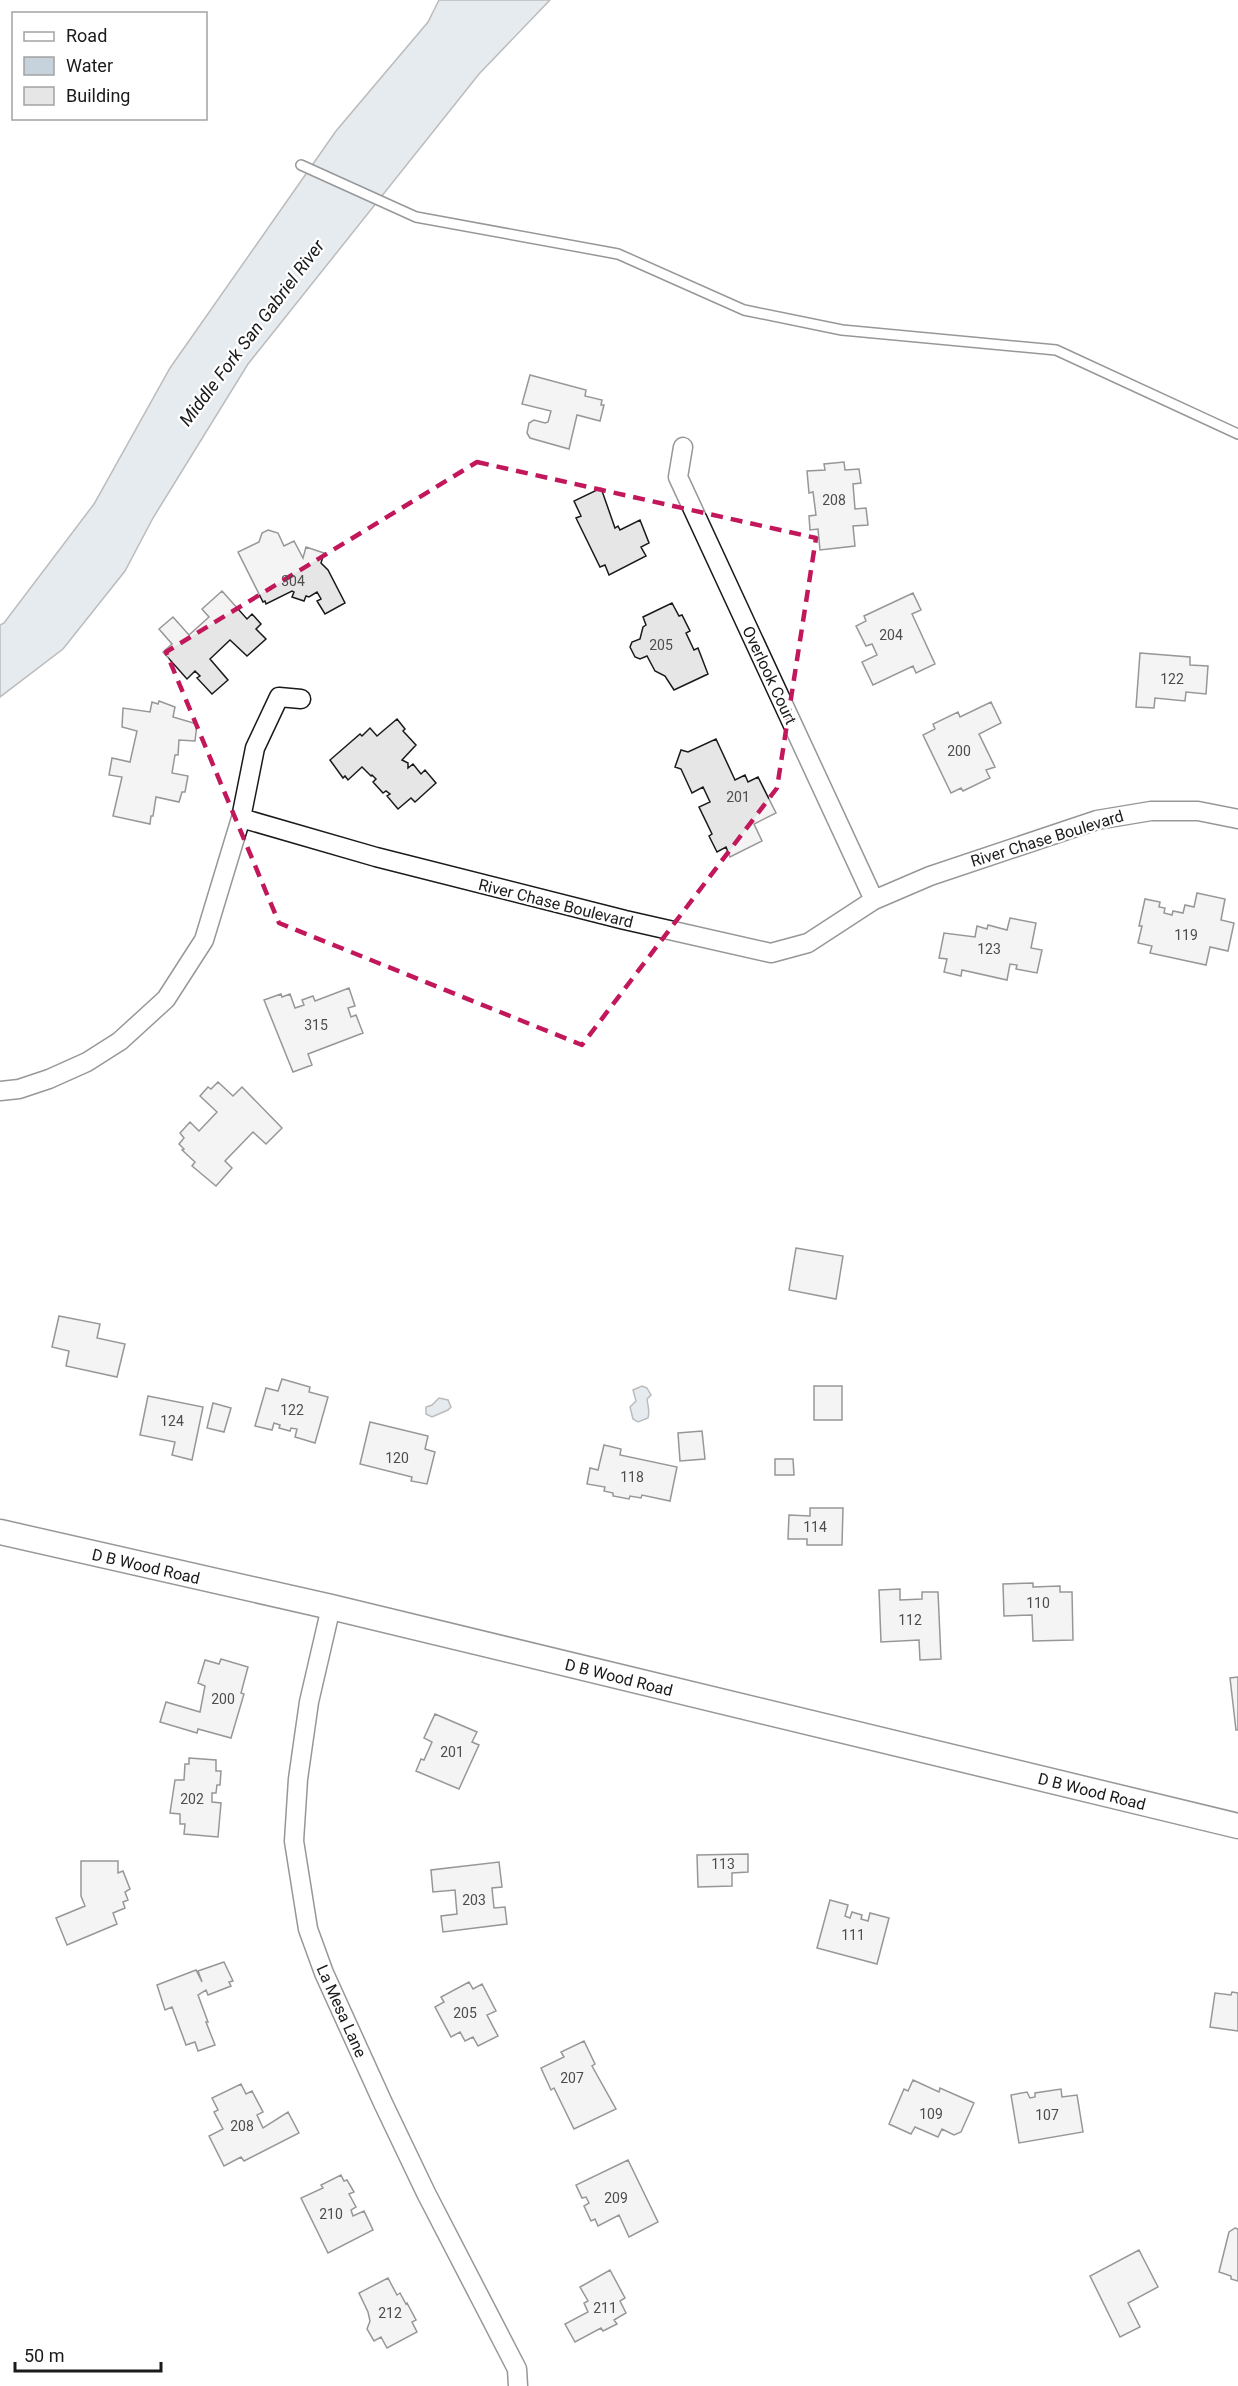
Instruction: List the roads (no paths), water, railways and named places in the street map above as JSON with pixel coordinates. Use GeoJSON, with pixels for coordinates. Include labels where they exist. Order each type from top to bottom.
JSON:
{"type":"FeatureCollection","features":[{"type":"Feature","properties":{"kind":"main road","name":"D B Wood Road"},"geometry":{"type":"LineString","coordinates":[[0,1532],[332,1607],[1238,1826]]}},
{"type":"Feature","properties":{"kind":"street","name":"Overlook Court"},"geometry":{"type":"LineString","coordinates":[[683,447],[678,477],[874,900]]}},
{"type":"Feature","properties":{"kind":"street"},"geometry":{"type":"LineString","coordinates":[[0,1091],[19,1089],[50,1079],[87,1062],[120,1041],[166,999],[204,940],[241,818],[255,748],[279,697],[301,699]]}},
{"type":"Feature","properties":{"kind":"street","name":"River Chase Boulevard"},"geometry":{"type":"LineString","coordinates":[[241,818],[376,857],[626,920],[771,953],[791,950],[808,943],[874,900],[963,864],[1097,819],[1151,811],[1197,811],[1238,819]]}},
{"type":"Feature","properties":{"kind":"street","name":"La Mesa Lane"},"geometry":{"type":"LineString","coordinates":[[332,1607],[309,1702],[298,1779],[294,1841],[308,1929],[324,1973],[382,2103],[517,2369],[518,2386]]}},
{"type":"Feature","properties":{"kind":"lane"},"geometry":{"type":"LineString","coordinates":[[302,165],[416,217],[618,254],[744,310],[842,330],[1056,350],[1238,434]]}},
{"type":"Feature","properties":{"kind":"water","name":"Middle Fork San Gabriel River"},"geometry":{"type":"Polygon","coordinates":[[[439,0],[550,0],[479,74],[248,364],[153,518],[125,571],[63,649],[0,697],[0,625],[4,623],[94,504],[170,368],[336,131],[428,22],[439,0]]]}},
{"type":"Feature","properties":{"kind":"water"},"geometry":{"type":"Polygon","coordinates":[[[642,1386],[647,1388],[651,1395],[647,1399],[648,1418],[638,1422],[633,1419],[630,1407],[636,1401],[633,1390],[642,1386]]]}},
{"type":"Feature","properties":{"kind":"water"},"geometry":{"type":"Polygon","coordinates":[[[439,1398],[448,1400],[451,1407],[432,1417],[426,1414],[426,1407],[439,1398]]]}}]}
